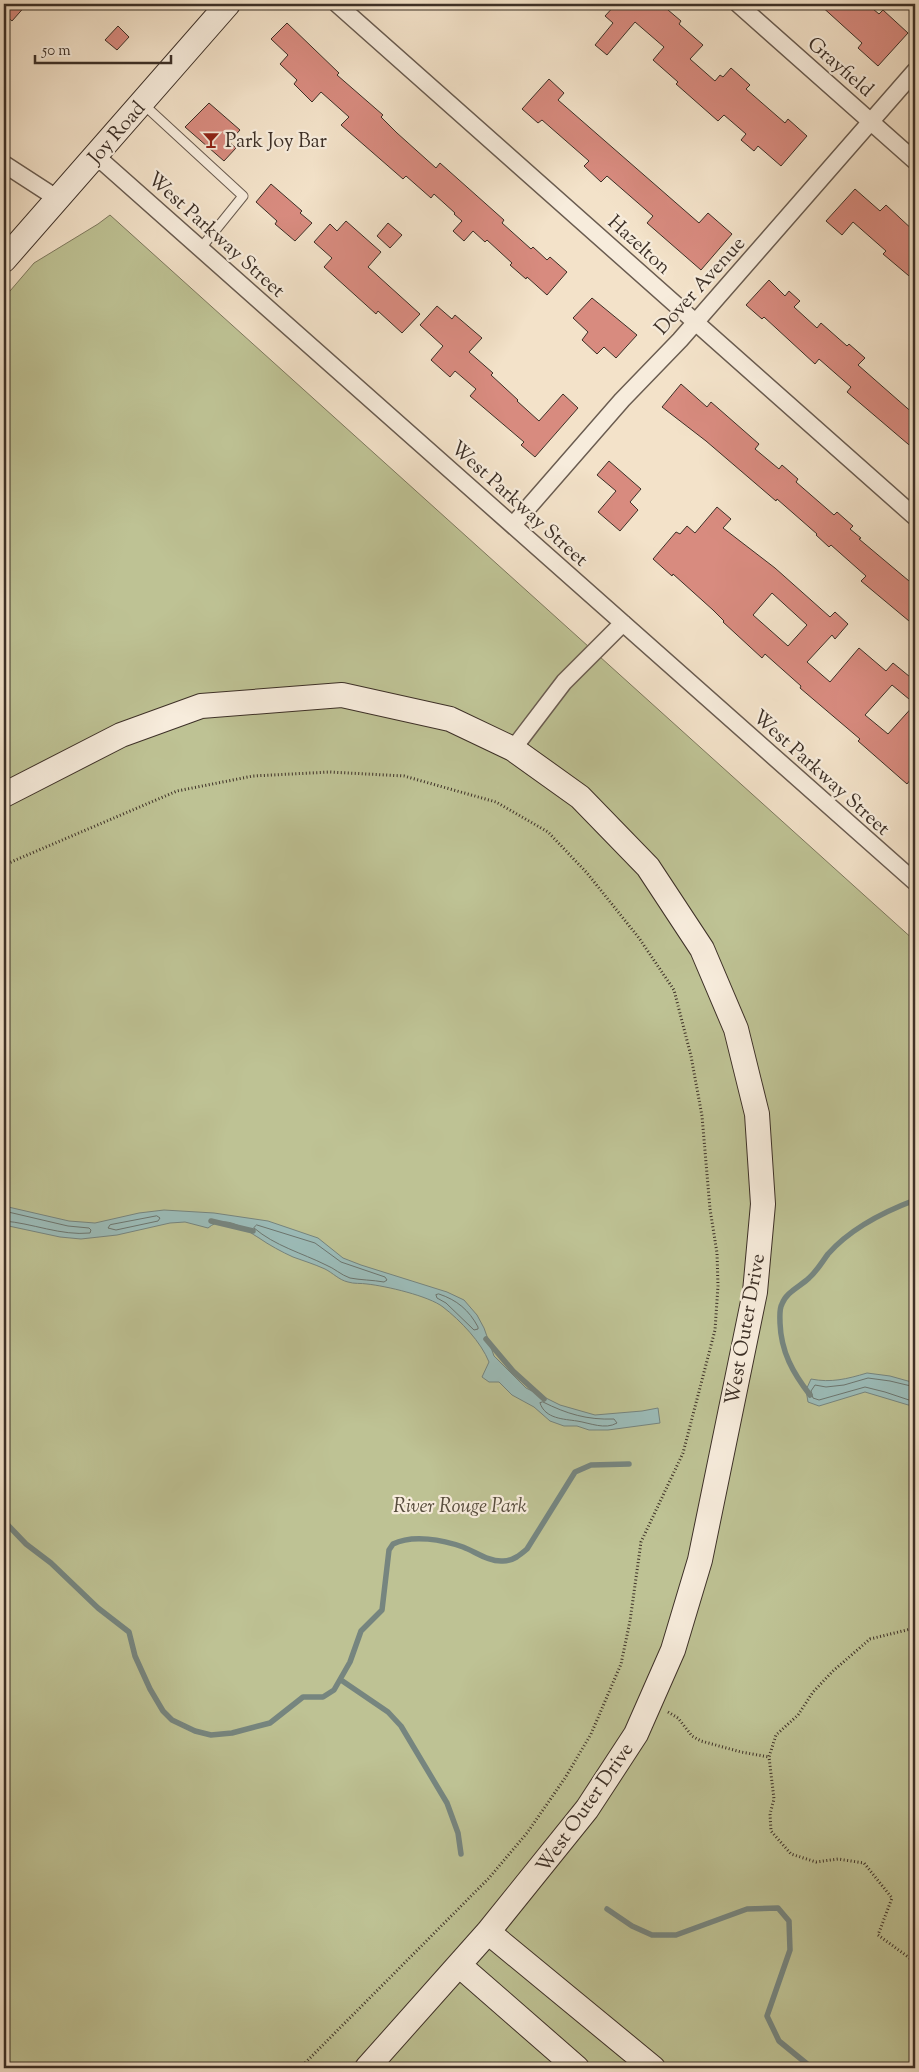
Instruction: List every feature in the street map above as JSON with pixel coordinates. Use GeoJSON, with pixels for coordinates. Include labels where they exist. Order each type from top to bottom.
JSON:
{"type":"FeatureCollection","features":[{"type":"Feature","properties":{"kind":"main road","name":"Joy Road"},"geometry":{"type":"LineString","coordinates":[[4,260],[142,103],[224,5]]}},
{"type":"Feature","properties":{"kind":"main road","name":"West Outer Drive"},"geometry":{"type":"LineString","coordinates":[[4,795],[121,735],[201,706],[342,695],[450,719],[513,749],[580,797],[648,867],[702,949],[736,1030],[757,1114],[763,1204],[755,1292],[700,1560],[673,1650],[636,1734],[587,1810],[488,1932],[367,2068]]}},
{"type":"Feature","properties":{"kind":"main road"},"geometry":{"type":"LineString","coordinates":[[488,1932],[652,2068]]}},
{"type":"Feature","properties":{"kind":"main road"},"geometry":{"type":"LineString","coordinates":[[459,1964],[577,2068]]}},
{"type":"Feature","properties":{"kind":"street","name":"Hazelton"},"geometry":{"type":"LineString","coordinates":[[337,4],[915,517]]}},
{"type":"Feature","properties":{"kind":"street","name":"Grayfield"},"geometry":{"type":"LineString","coordinates":[[738,4],[915,161]]}},
{"type":"Feature","properties":{"kind":"street","name":"Dover Avenue"},"geometry":{"type":"LineString","coordinates":[[512,525],[622,400],[696,322],[915,71]]}},
{"type":"Feature","properties":{"kind":"street","name":"West Parkway Street"},"geometry":{"type":"LineString","coordinates":[[96,155],[915,882]]}},
{"type":"Feature","properties":{"kind":"street"},"geometry":{"type":"LineString","coordinates":[[4,164],[58,199]]}},
{"type":"Feature","properties":{"kind":"street"},"geometry":{"type":"LineString","coordinates":[[513,749],[564,682],[623,623]]}},
{"type":"Feature","properties":{"kind":"lane"},"geometry":{"type":"LineString","coordinates":[[142,103],[243,196],[201,248]]}},
{"type":"Feature","properties":{"kind":"path"},"geometry":{"type":"LineString","coordinates":[[4,865],[177,791],[253,776],[330,772],[404,776],[496,802],[548,832],[593,880],[639,938],[674,990],[691,1056],[702,1116],[710,1209],[717,1253],[718,1286],[715,1330],[683,1453],[641,1542],[630,1621],[621,1664],[591,1734],[565,1778],[527,1832],[489,1878],[300,2068]]}},
{"type":"Feature","properties":{"kind":"path"},"geometry":{"type":"LineString","coordinates":[[915,1628],[870,1639],[833,1671],[813,1692],[798,1715],[776,1735],[769,1757],[774,1799],[770,1814],[771,1831],[791,1854],[816,1862],[838,1860],[864,1864],[892,1898],[878,1935],[915,1962]]}},
{"type":"Feature","properties":{"kind":"path"},"geometry":{"type":"LineString","coordinates":[[650,1702],[678,1718],[692,1736],[701,1742],[769,1757]]}},
{"type":"Feature","properties":{"kind":"path"},"geometry":{"type":"LineString","coordinates":[[915,1740],[910,1751],[915,1760]]}},
{"type":"Feature","properties":{"kind":"green space","name":"River Rouge Park"},"geometry":{"type":"Polygon","coordinates":[[[110,215],[915,941],[915,2068],[4,2068],[4,298],[34,263],[110,215]]]}},
{"type":"Feature","properties":{"kind":"water"},"geometry":{"type":"Polygon","coordinates":[[[4,1206],[69,1221],[95,1223],[139,1213],[164,1210],[214,1213],[268,1221],[318,1238],[343,1258],[447,1292],[464,1300],[477,1315],[484,1328],[494,1356],[526,1388],[560,1405],[595,1415],[658,1408],[660,1423],[608,1430],[589,1430],[577,1426],[564,1426],[550,1421],[534,1407],[512,1395],[499,1382],[489,1382],[482,1377],[489,1362],[485,1354],[463,1325],[443,1307],[418,1295],[396,1289],[345,1281],[325,1269],[280,1251],[235,1224],[221,1222],[208,1228],[185,1222],[170,1223],[117,1235],[81,1239],[60,1237],[4,1225],[4,1206]]]}},
{"type":"Feature","properties":{"kind":"water"},"geometry":{"type":"Polygon","coordinates":[[[867,1373],[890,1376],[915,1383],[915,1407],[865,1392],[819,1406],[808,1402],[806,1390],[811,1379],[839,1380],[867,1373]]]}},
{"type":"Feature","properties":{"kind":"building"},"geometry":{"type":"Polygon","coordinates":[[[4,4],[27,4],[12,21],[4,14],[4,4]]]}},
{"type":"Feature","properties":{"kind":"building"},"geometry":{"type":"Polygon","coordinates":[[[616,4],[661,4],[681,21],[679,24],[703,45],[690,59],[715,81],[720,75],[723,77],[731,68],[750,85],[746,89],[785,123],[788,119],[807,136],[781,166],[758,146],[754,151],[741,140],[746,134],[724,115],[718,121],[676,84],[678,82],[653,60],[664,47],[635,22],[607,55],[595,45],[613,23],[605,16],[616,4]]]}},
{"type":"Feature","properties":{"kind":"building"},"geometry":{"type":"Polygon","coordinates":[[[819,4],[867,4],[879,14],[883,10],[908,33],[878,66],[858,48],[862,43],[819,4]]]}},
{"type":"Feature","properties":{"kind":"building"},"geometry":{"type":"Polygon","coordinates":[[[287,23],[339,73],[337,75],[383,115],[381,117],[436,168],[440,163],[504,220],[502,223],[531,249],[533,247],[547,260],[550,257],[567,272],[547,295],[510,265],[512,263],[487,240],[485,242],[473,231],[464,241],[453,231],[462,221],[455,213],[434,194],[431,198],[406,176],[403,179],[341,125],[349,117],[321,92],[312,102],[294,84],[297,80],[280,64],[288,55],[271,39],[287,23]]]}},
{"type":"Feature","properties":{"kind":"building"},"geometry":{"type":"Polygon","coordinates":[[[118,26],[129,37],[117,50],[105,40],[118,26]]]}},
{"type":"Feature","properties":{"kind":"building"},"geometry":{"type":"Polygon","coordinates":[[[549,79],[564,93],[558,100],[699,223],[708,213],[732,234],[701,270],[647,223],[653,216],[607,176],[601,182],[584,166],[589,161],[542,120],[538,123],[522,109],[549,79]]]}},
{"type":"Feature","properties":{"kind":"building"},"geometry":{"type":"Polygon","coordinates":[[[209,103],[240,130],[229,142],[236,148],[224,161],[185,127],[209,103]]]}},
{"type":"Feature","properties":{"kind":"building"},"geometry":{"type":"Polygon","coordinates":[[[271,184],[302,211],[300,213],[312,223],[295,241],[275,224],[277,221],[256,202],[271,184]]]}},
{"type":"Feature","properties":{"kind":"building"},"geometry":{"type":"Polygon","coordinates":[[[855,189],[880,211],[886,205],[915,232],[915,281],[883,254],[886,251],[853,222],[842,235],[826,221],[855,189]]]}},
{"type":"Feature","properties":{"kind":"building"},"geometry":{"type":"Polygon","coordinates":[[[346,221],[381,252],[368,267],[420,314],[402,333],[378,311],[376,314],[324,267],[332,258],[314,242],[330,224],[337,231],[346,221]]]}},
{"type":"Feature","properties":{"kind":"building"},"geometry":{"type":"Polygon","coordinates":[[[388,223],[402,235],[390,248],[377,236],[388,223]]]}},
{"type":"Feature","properties":{"kind":"building"},"geometry":{"type":"Polygon","coordinates":[[[769,280],[785,296],[789,291],[800,301],[794,307],[817,328],[821,323],[847,346],[849,344],[865,358],[858,365],[915,415],[915,450],[847,392],[851,387],[819,359],[815,364],[764,317],[762,319],[746,305],[769,280]]]}},
{"type":"Feature","properties":{"kind":"building"},"geometry":{"type":"Polygon","coordinates":[[[592,298],[637,335],[616,358],[604,347],[597,354],[582,340],[588,332],[573,318],[592,298]]]}},
{"type":"Feature","properties":{"kind":"building"},"geometry":{"type":"Polygon","coordinates":[[[437,306],[452,319],[455,315],[482,338],[469,352],[493,373],[491,375],[539,421],[563,394],[578,408],[535,457],[521,445],[524,442],[470,396],[476,389],[455,371],[450,377],[431,360],[443,346],[420,325],[437,306]]]}},
{"type":"Feature","properties":{"kind":"building"},"geometry":{"type":"Polygon","coordinates":[[[681,384],[707,407],[711,402],[759,444],[755,449],[779,469],[782,465],[798,479],[796,482],[834,515],[837,512],[853,526],[850,529],[861,538],[859,539],[915,586],[915,626],[861,581],[866,576],[831,545],[829,547],[777,499],[776,501],[706,441],[662,407],[681,384]]]}},
{"type":"Feature","properties":{"kind":"building"},"geometry":{"type":"Polygon","coordinates":[[[609,461],[641,489],[630,502],[638,510],[620,531],[598,512],[616,491],[597,475],[609,461]]]}},
{"type":"Feature","properties":{"kind":"building"},"geometry":{"type":"Polygon","coordinates":[[[717,507],[731,519],[723,528],[775,568],[830,617],[835,612],[848,624],[835,639],[832,635],[807,662],[830,682],[859,648],[886,671],[893,663],[915,681],[915,704],[915,774],[907,784],[765,654],[762,658],[723,622],[713,610],[673,574],[672,576],[653,559],[676,532],[680,534],[687,526],[695,533],[717,507]],[[772,593],[753,615],[788,646],[807,625],[772,593]],[[892,685],[865,715],[888,734],[915,704],[892,685]]]}},
{"type":"Feature","properties":{"kind":"waterway"},"geometry":{"type":"LineString","coordinates":[[810,1395],[798,1379],[785,1353],[781,1334],[780,1313],[784,1300],[812,1275],[828,1254],[847,1236],[879,1216],[915,1200]]}},
{"type":"Feature","properties":{"kind":"waterway"},"geometry":{"type":"LineString","coordinates":[[211,1221],[253,1231]]}},
{"type":"Feature","properties":{"kind":"waterway"},"geometry":{"type":"LineString","coordinates":[[486,1339],[513,1371],[544,1399]]}},
{"type":"Feature","properties":{"kind":"waterway"},"geometry":{"type":"LineString","coordinates":[[4,1521],[26,1544],[51,1563],[98,1608],[129,1632],[135,1656],[150,1689],[163,1711],[172,1720],[195,1731],[211,1735],[232,1733],[270,1723],[303,1697],[323,1697],[334,1690],[350,1662],[361,1631],[382,1610],[389,1550],[393,1544],[410,1539],[437,1540],[463,1547],[493,1560],[510,1560],[527,1549],[575,1472],[591,1465],[629,1464]]}},
{"type":"Feature","properties":{"kind":"waterway"},"geometry":{"type":"LineString","coordinates":[[341,1680],[388,1712],[401,1726],[447,1803],[458,1833],[461,1854]]}},
{"type":"Feature","properties":{"kind":"waterway"},"geometry":{"type":"LineString","coordinates":[[607,1909],[632,1926],[652,1935],[676,1935],[747,1909],[778,1908],[789,1921],[790,1950],[767,2016],[779,2041],[812,2068]]}},
{"type":"Feature","properties":{"kind":"place","name":"Park Joy Bar"},"geometry":{"type":"Point","coordinates":[211,140]}}]}
